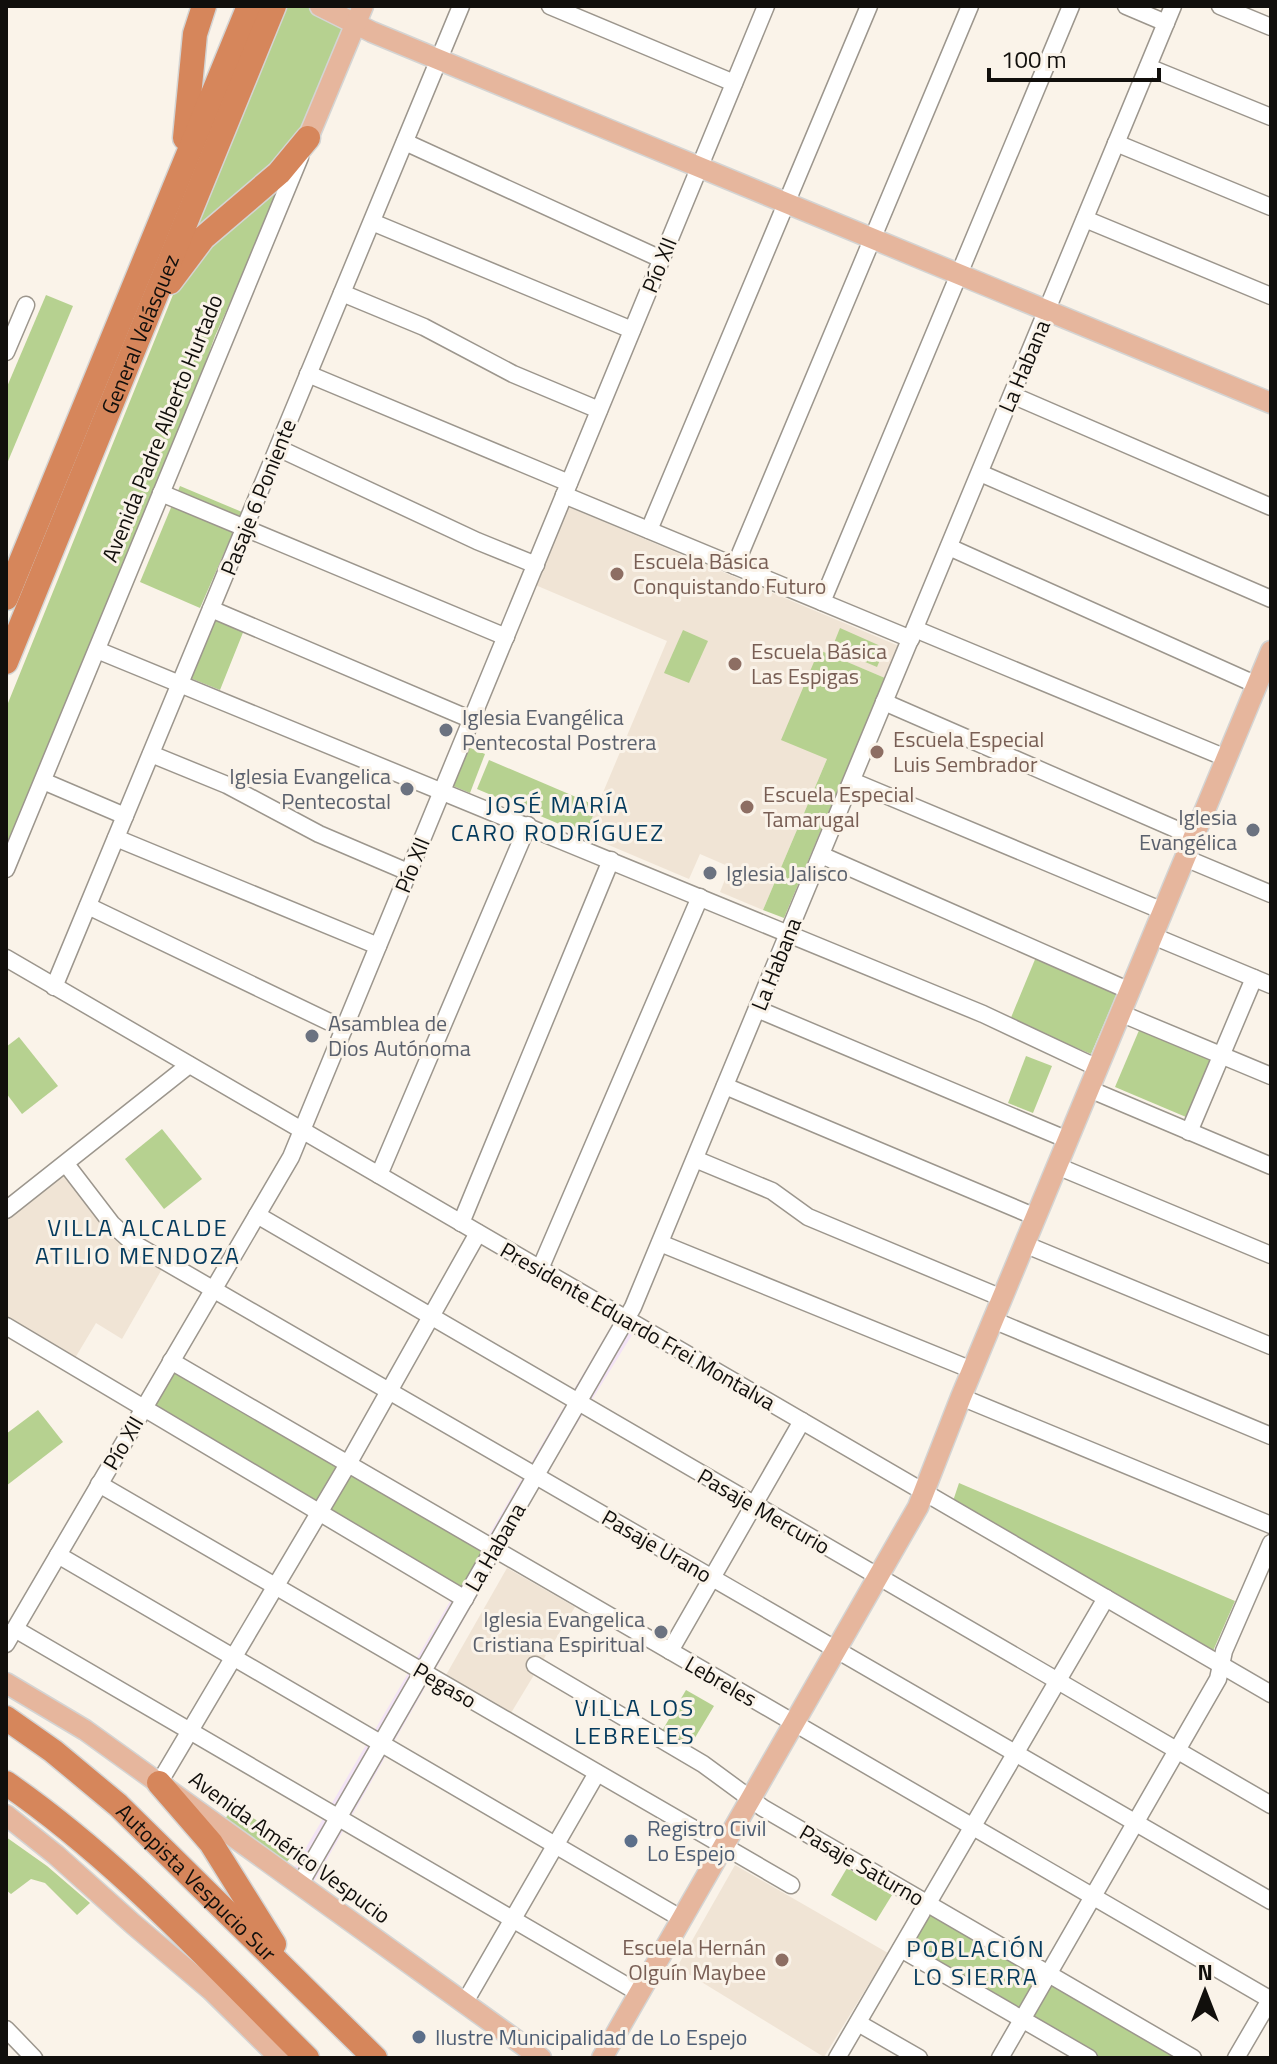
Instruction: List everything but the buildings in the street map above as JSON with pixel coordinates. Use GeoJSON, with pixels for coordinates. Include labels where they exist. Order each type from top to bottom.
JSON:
{"type":"FeatureCollection","features":[{"type":"Feature","properties":{"kind":"highway"},"geometry":{"type":"LineString","coordinates":[[173,191],[188,116],[195,34],[204,6]]}},
{"type":"Feature","properties":{"kind":"highway","name":"General Velásquez"},"geometry":{"type":"LineString","coordinates":[[6,598],[173,191],[265,7]]}},
{"type":"Feature","properties":{"kind":"highway","name":"General Velásquez"},"geometry":{"type":"LineString","coordinates":[[6,662],[144,321],[265,7]]}},
{"type":"Feature","properties":{"kind":"highway"},"geometry":{"type":"LineString","coordinates":[[144,321],[203,238],[279,173],[308,138]]}},
{"type":"Feature","properties":{"kind":"highway","name":"Autopista Vespucio Sur"},"geometry":{"type":"LineString","coordinates":[[6,1718],[100,1788],[375,2058]]}},
{"type":"Feature","properties":{"kind":"highway"},"geometry":{"type":"LineString","coordinates":[[6,1783],[84,1843],[143,1896],[307,2058]]}},
{"type":"Feature","properties":{"kind":"highway"},"geometry":{"type":"LineString","coordinates":[[159,1783],[221,1858],[299,1982]]}},
{"type":"Feature","properties":{"kind":"main road"},"geometry":{"type":"LineString","coordinates":[[320,6],[360,14],[439,59],[1271,403]]}},
{"type":"Feature","properties":{"kind":"main road","name":"Avenida Padre Alberto Hurtado"},"geometry":{"type":"LineString","coordinates":[[308,138],[360,14]]}},
{"type":"Feature","properties":{"kind":"main road"},"geometry":{"type":"LineString","coordinates":[[602,2058],[879,1578],[925,1492],[972,1370],[1271,651]]}},
{"type":"Feature","properties":{"kind":"main road","name":"Avenida Américo Vespucio"},"geometry":{"type":"LineString","coordinates":[[6,1683],[50,1708],[159,1783],[541,2058]]}},
{"type":"Feature","properties":{"kind":"main road"},"geometry":{"type":"LineString","coordinates":[[7,1815],[211,1990],[280,2058]]}},
{"type":"Feature","properties":{"kind":"street","name":"Pasaje 6 Poniente"},"geometry":{"type":"LineString","coordinates":[[54,987],[461,6]]}},
{"type":"Feature","properties":{"kind":"street"},"geometry":{"type":"LineString","coordinates":[[550,6],[734,83]]}},
{"type":"Feature","properties":{"kind":"street","name":"Pío XII"},"geometry":{"type":"LineString","coordinates":[[10,1637],[291,1157],[766,6]]}},
{"type":"Feature","properties":{"kind":"street"},"geometry":{"type":"LineString","coordinates":[[649,530],[869,6]]}},
{"type":"Feature","properties":{"kind":"street"},"geometry":{"type":"LineString","coordinates":[[735,566],[970,6]]}},
{"type":"Feature","properties":{"kind":"street"},"geometry":{"type":"LineString","coordinates":[[822,602],[1071,6]]}},
{"type":"Feature","properties":{"kind":"street"},"geometry":{"type":"LineString","coordinates":[[1126,6],[1166,23]]}},
{"type":"Feature","properties":{"kind":"street","name":"La Habana"},"geometry":{"type":"LineString","coordinates":[[300,1884],[627,1320],[1173,6]]}},
{"type":"Feature","properties":{"kind":"street"},"geometry":{"type":"LineString","coordinates":[[1220,6],[1271,27]]}},
{"type":"Feature","properties":{"kind":"street"},"geometry":{"type":"LineString","coordinates":[[1148,67],[1271,117]]}},
{"type":"Feature","properties":{"kind":"street","name":"Avenida Padre Alberto Hurtado"},"geometry":{"type":"LineString","coordinates":[[6,869],[308,138]]}},
{"type":"Feature","properties":{"kind":"street"},"geometry":{"type":"LineString","coordinates":[[405,142],[661,259]]}},
{"type":"Feature","properties":{"kind":"street"},"geometry":{"type":"LineString","coordinates":[[1116,143],[1271,207]]}},
{"type":"Feature","properties":{"kind":"street"},"geometry":{"type":"LineString","coordinates":[[1085,219],[1271,296]]}},
{"type":"Feature","properties":{"kind":"street"},"geometry":{"type":"LineString","coordinates":[[372,222],[632,330]]}},
{"type":"Feature","properties":{"kind":"street"},"geometry":{"type":"LineString","coordinates":[[342,293],[424,327],[513,374],[599,410]]}},
{"type":"Feature","properties":{"kind":"street"},"geometry":{"type":"LineString","coordinates":[[6,352],[26,305]]}},
{"type":"Feature","properties":{"kind":"street"},"geometry":{"type":"LineString","coordinates":[[308,374],[567,489],[649,530],[735,566],[1226,758]]}},
{"type":"Feature","properties":{"kind":"street"},"geometry":{"type":"LineString","coordinates":[[1012,395],[1271,507]]}},
{"type":"Feature","properties":{"kind":"street"},"geometry":{"type":"LineString","coordinates":[[278,448],[466,536],[536,565]]}},
{"type":"Feature","properties":{"kind":"street"},"geometry":{"type":"LineString","coordinates":[[980,473],[1271,599]]}},
{"type":"Feature","properties":{"kind":"street"},"geometry":{"type":"LineString","coordinates":[[161,493],[506,637]]}},
{"type":"Feature","properties":{"kind":"street"},"geometry":{"type":"LineString","coordinates":[[949,547],[1257,685]]}},
{"type":"Feature","properties":{"kind":"street"},"geometry":{"type":"LineString","coordinates":[[211,609],[472,720]]}},
{"type":"Feature","properties":{"kind":"street"},"geometry":{"type":"LineString","coordinates":[[97,650],[983,1014],[1098,1068]]}},
{"type":"Feature","properties":{"kind":"street"},"geometry":{"type":"LineString","coordinates":[[884,702],[1194,837]]}},
{"type":"Feature","properties":{"kind":"street"},"geometry":{"type":"LineString","coordinates":[[151,754],[227,785],[308,828],[408,872]]}},
{"type":"Feature","properties":{"kind":"street"},"geometry":{"type":"LineString","coordinates":[[43,781],[125,816]]}},
{"type":"Feature","properties":{"kind":"street"},"geometry":{"type":"LineString","coordinates":[[852,781],[1163,911]]}},
{"type":"Feature","properties":{"kind":"street"},"geometry":{"type":"LineString","coordinates":[[379,1175],[528,825]]}},
{"type":"Feature","properties":{"kind":"street"},"geometry":{"type":"LineString","coordinates":[[116,838],[378,946]]}},
{"type":"Feature","properties":{"kind":"street"},"geometry":{"type":"LineString","coordinates":[[821,855],[1130,991]]}},
{"type":"Feature","properties":{"kind":"street"},"geometry":{"type":"LineString","coordinates":[[1185,858],[1271,894]]}},
{"type":"Feature","properties":{"kind":"street"},"geometry":{"type":"LineString","coordinates":[[461,1223],[611,860]]}},
{"type":"Feature","properties":{"kind":"street"},"geometry":{"type":"LineString","coordinates":[[540,1269],[700,897]]}},
{"type":"Feature","properties":{"kind":"street"},"geometry":{"type":"LineString","coordinates":[[88,906],[344,1029]]}},
{"type":"Feature","properties":{"kind":"street"},"geometry":{"type":"LineString","coordinates":[[1153,936],[1271,985]]}},
{"type":"Feature","properties":{"kind":"street","name":"Presidente Eduardo Frei Montalva"},"geometry":{"type":"LineString","coordinates":[[6,958],[1271,1694]]}},
{"type":"Feature","properties":{"kind":"street"},"geometry":{"type":"LineString","coordinates":[[1189,1132],[1254,978]]}},
{"type":"Feature","properties":{"kind":"street"},"geometry":{"type":"LineString","coordinates":[[757,1009],[1068,1140]]}},
{"type":"Feature","properties":{"kind":"street"},"geometry":{"type":"LineString","coordinates":[[1120,1013],[1271,1076]]}},
{"type":"Feature","properties":{"kind":"street"},"geometry":{"type":"LineString","coordinates":[[6,1210],[189,1065]]}},
{"type":"Feature","properties":{"kind":"street"},"geometry":{"type":"LineString","coordinates":[[725,1086],[1036,1217]]}},
{"type":"Feature","properties":{"kind":"street"},"geometry":{"type":"LineString","coordinates":[[1089,1089],[1271,1166]]}},
{"type":"Feature","properties":{"kind":"street"},"geometry":{"type":"LineString","coordinates":[[695,1159],[764,1186],[808,1217],[1002,1298]]}},
{"type":"Feature","properties":{"kind":"street","name":"Pasaje Urano"},"geometry":{"type":"LineString","coordinates":[[66,1164],[123,1236],[1271,1901]]}},
{"type":"Feature","properties":{"kind":"street"},"geometry":{"type":"LineString","coordinates":[[1057,1166],[1271,1255]]}},
{"type":"Feature","properties":{"kind":"street","name":"Pasaje Mercurio"},"geometry":{"type":"LineString","coordinates":[[257,1215],[1271,1805]]}},
{"type":"Feature","properties":{"kind":"street"},"geometry":{"type":"LineString","coordinates":[[159,1783],[348,1464],[478,1233]]}},
{"type":"Feature","properties":{"kind":"street"},"geometry":{"type":"LineString","coordinates":[[660,1243],[972,1370]]}},
{"type":"Feature","properties":{"kind":"street"},"geometry":{"type":"LineString","coordinates":[[1024,1244],[1271,1346]]}},
{"type":"Feature","properties":{"kind":"street"},"geometry":{"type":"LineString","coordinates":[[993,1320],[1271,1436]]}},
{"type":"Feature","properties":{"kind":"street"},"geometry":{"type":"LineString","coordinates":[[6,1326],[149,1414],[465,1599]]}},
{"type":"Feature","properties":{"kind":"street","name":"Lebreles"},"geometry":{"type":"LineString","coordinates":[[171,1361],[1271,1999]]}},
{"type":"Feature","properties":{"kind":"street"},"geometry":{"type":"LineString","coordinates":[[961,1397],[1271,1525]]}},
{"type":"Feature","properties":{"kind":"street"},"geometry":{"type":"LineString","coordinates":[[670,1651],[802,1421]]}},
{"type":"Feature","properties":{"kind":"street","name":"Pegaso"},"geometry":{"type":"LineString","coordinates":[[99,1484],[791,1885]]}},
{"type":"Feature","properties":{"kind":"street"},"geometry":{"type":"LineString","coordinates":[[1000,2058],[1218,1679],[1224,1651],[1271,1543]]}},
{"type":"Feature","properties":{"kind":"street"},"geometry":{"type":"LineString","coordinates":[[58,1555],[682,1919]]}},
{"type":"Feature","properties":{"kind":"street"},"geometry":{"type":"LineString","coordinates":[[837,2058],[1106,1598]]}},
{"type":"Feature","properties":{"kind":"street"},"geometry":{"type":"LineString","coordinates":[[10,1637],[191,1732],[639,1993]]}},
{"type":"Feature","properties":{"kind":"street","name":"Pasaje Saturno"},"geometry":{"type":"LineString","coordinates":[[535,1665],[703,1764],[763,1808],[925,1908],[1049,1974],[1193,2058]]}},
{"type":"Feature","properties":{"kind":"street"},"geometry":{"type":"LineString","coordinates":[[6,1673],[50,1708]]}},
{"type":"Feature","properties":{"kind":"street"},"geometry":{"type":"LineString","coordinates":[[465,2002],[597,1773]]}},
{"type":"Feature","properties":{"kind":"street"},"geometry":{"type":"LineString","coordinates":[[901,1949],[1089,2058]]}},
{"type":"Feature","properties":{"kind":"street"},"geometry":{"type":"LineString","coordinates":[[1236,2058],[1271,1999]]}},
{"type":"Feature","properties":{"kind":"street"},"geometry":{"type":"LineString","coordinates":[[858,2023],[919,2058]]}},
{"type":"Feature","properties":{"kind":"street"},"geometry":{"type":"LineString","coordinates":[[9,2039],[34,2058]]}},
{"type":"Feature","properties":{"kind":"shaded area"},"geometry":{"type":"Polygon","coordinates":[[[566,506],[899,646],[885,678],[818,650],[827,759],[763,910],[720,892],[730,867],[700,854],[689,879],[585,835],[667,641],[533,584],[566,506]]]}},
{"type":"Feature","properties":{"kind":"shaded area"},"geometry":{"type":"Polygon","coordinates":[[[63,1173],[112,1238],[162,1269],[122,1339],[96,1323],[75,1358],[6,1317],[6,1217],[63,1173]]]}},
{"type":"Feature","properties":{"kind":"shaded area"},"geometry":{"type":"Polygon","coordinates":[[[614,1321],[632,1335],[559,1453],[314,1882],[294,1868],[614,1321]]]}},
{"type":"Feature","properties":{"kind":"shaded area"},"geometry":{"type":"Polygon","coordinates":[[[507,1568],[575,1607],[511,1713],[446,1675],[507,1568]]]}},
{"type":"Feature","properties":{"kind":"shaded area","name":"Escuela Hernán Olguín Maybee"},"geometry":{"type":"Polygon","coordinates":[[[735,1865],[888,1953],[824,2057],[677,1967],[735,1865]]]}},
{"type":"Feature","properties":{"kind":"green space"},"geometry":{"type":"Polygon","coordinates":[[[287,6],[357,6],[291,167],[215,336],[181,432],[6,847],[6,708],[287,6]]]}},
{"type":"Feature","properties":{"kind":"green space"},"geometry":{"type":"Polygon","coordinates":[[[46,295],[73,306],[6,466],[6,389],[46,295]]]}},
{"type":"Feature","properties":{"kind":"green space"},"geometry":{"type":"Polygon","coordinates":[[[180,486],[242,512],[200,608],[140,582],[180,486]]]}},
{"type":"Feature","properties":{"kind":"green space"},"geometry":{"type":"Polygon","coordinates":[[[214,618],[244,630],[220,690],[190,678],[214,618]]]}},
{"type":"Feature","properties":{"kind":"green space"},"geometry":{"type":"Polygon","coordinates":[[[840,628],[885,648],[877,667],[832,648],[840,628]]]}},
{"type":"Feature","properties":{"kind":"green space"},"geometry":{"type":"Polygon","coordinates":[[[683,630],[708,641],[689,683],[664,673],[683,630]]]}},
{"type":"Feature","properties":{"kind":"green space"},"geometry":{"type":"Polygon","coordinates":[[[819,650],[885,678],[784,918],[763,910],[827,759],[781,740],[819,650]]]}},
{"type":"Feature","properties":{"kind":"green space"},"geometry":{"type":"Polygon","coordinates":[[[468,747],[485,754],[470,793],[453,786],[468,747]]]}},
{"type":"Feature","properties":{"kind":"green space"},"geometry":{"type":"Polygon","coordinates":[[[489,760],[597,806],[585,835],[477,789],[489,760]]]}},
{"type":"Feature","properties":{"kind":"green space"},"geometry":{"type":"Polygon","coordinates":[[[1036,957],[1118,991],[1091,1054],[1010,1020],[1036,957]]]}},
{"type":"Feature","properties":{"kind":"green space"},"geometry":{"type":"Polygon","coordinates":[[[1140,1028],[1211,1059],[1186,1117],[1115,1087],[1140,1028]]]}},
{"type":"Feature","properties":{"kind":"green space"},"geometry":{"type":"Polygon","coordinates":[[[19,1037],[58,1086],[22,1114],[6,1093],[6,1047],[19,1037]]]}},
{"type":"Feature","properties":{"kind":"green space"},"geometry":{"type":"Polygon","coordinates":[[[1026,1056],[1052,1066],[1033,1113],[1008,1103],[1026,1056]]]}},
{"type":"Feature","properties":{"kind":"green space"},"geometry":{"type":"Polygon","coordinates":[[[162,1129],[202,1179],[164,1209],[125,1159],[162,1129]]]}},
{"type":"Feature","properties":{"kind":"green space"},"geometry":{"type":"Polygon","coordinates":[[[173,1372],[484,1550],[459,1590],[152,1411],[173,1372]]]}},
{"type":"Feature","properties":{"kind":"green space"},"geometry":{"type":"Polygon","coordinates":[[[38,1410],[63,1442],[6,1486],[6,1434],[38,1410]]]}},
{"type":"Feature","properties":{"kind":"green space"},"geometry":{"type":"Polygon","coordinates":[[[959,1483],[1235,1601],[1213,1651],[953,1501],[959,1483]]]}},
{"type":"Feature","properties":{"kind":"green space"},"geometry":{"type":"Polygon","coordinates":[[[686,1690],[714,1706],[690,1746],[662,1731],[686,1690]]]}},
{"type":"Feature","properties":{"kind":"green space"},"geometry":{"type":"Polygon","coordinates":[[[235,1805],[297,1849],[286,1863],[225,1819],[235,1805]]]}},
{"type":"Feature","properties":{"kind":"green space"},"geometry":{"type":"Polygon","coordinates":[[[6,1837],[47,1866],[90,1903],[77,1915],[45,1883],[31,1879],[11,1894],[6,1890],[6,1837]]]}},
{"type":"Feature","properties":{"kind":"green space"},"geometry":{"type":"Polygon","coordinates":[[[847,1868],[892,1895],[876,1921],[831,1895],[847,1868]]]}},
{"type":"Feature","properties":{"kind":"green space"},"geometry":{"type":"Polygon","coordinates":[[[930,1910],[1041,1977],[1019,2013],[909,1950],[930,1910]]]}},
{"type":"Feature","properties":{"kind":"green space"},"geometry":{"type":"Polygon","coordinates":[[[1050,1983],[1179,2058],[1096,2058],[1030,2020],[1050,1983]]]}},
{"type":"Feature","properties":{"kind":"place","name":"Escuela Básica Conquistando Futuro"},"geometry":{"type":"Point","coordinates":[617,574]}},
{"type":"Feature","properties":{"kind":"place","name":"Escuela Básica Las Espigas"},"geometry":{"type":"Point","coordinates":[735,664]}},
{"type":"Feature","properties":{"kind":"place","name":"Iglesia Evangélica Pentecostal Postrera"},"geometry":{"type":"Point","coordinates":[446,730]}},
{"type":"Feature","properties":{"kind":"place","name":"Escuela Especial Luis Sembrador"},"geometry":{"type":"Point","coordinates":[877,752]}},
{"type":"Feature","properties":{"kind":"place","name":"Iglesia Evangelica Pentecostal"},"geometry":{"type":"Point","coordinates":[407,789]}},
{"type":"Feature","properties":{"kind":"place","name":"Escuela Especial Tamarugal"},"geometry":{"type":"Point","coordinates":[747,807]}},
{"type":"Feature","properties":{"kind":"place","name":"Iglesia Evangélica"},"geometry":{"type":"Point","coordinates":[1253,830]}},
{"type":"Feature","properties":{"kind":"place","name":"Iglesia Jalisco"},"geometry":{"type":"Point","coordinates":[710,873]}},
{"type":"Feature","properties":{"kind":"place","name":"Asamblea de Dios Autónoma"},"geometry":{"type":"Point","coordinates":[312,1036]}},
{"type":"Feature","properties":{"kind":"place","name":"Iglesia Evangelica Cristiana Espiritual"},"geometry":{"type":"Point","coordinates":[661,1632]}},
{"type":"Feature","properties":{"kind":"place","name":"Registro Civil Lo Espejo"},"geometry":{"type":"Point","coordinates":[631,1841]}},
{"type":"Feature","properties":{"kind":"place","name":"Escuela Hernán Olguín Maybee"},"geometry":{"type":"Point","coordinates":[782,1960]}},
{"type":"Feature","properties":{"kind":"place","name":"Ilustre Municipalidad de Lo Espejo"},"geometry":{"type":"Point","coordinates":[419,2037]}},
{"type":"Feature","properties":{"kind":"district","name":"JOSÉ MARÍA CARO RODRÍGUEZ"},"geometry":{"type":"Point","coordinates":[558,818]}},
{"type":"Feature","properties":{"kind":"district","name":"VILLA ALCALDE ATILIO MENDOZA"},"geometry":{"type":"Point","coordinates":[138,1241]}},
{"type":"Feature","properties":{"kind":"district","name":"VILLA LOS LEBRELES"},"geometry":{"type":"Point","coordinates":[635,1721]}},
{"type":"Feature","properties":{"kind":"district","name":"POBLACIÓN LO SIERRA"},"geometry":{"type":"Point","coordinates":[976,1962]}}]}
